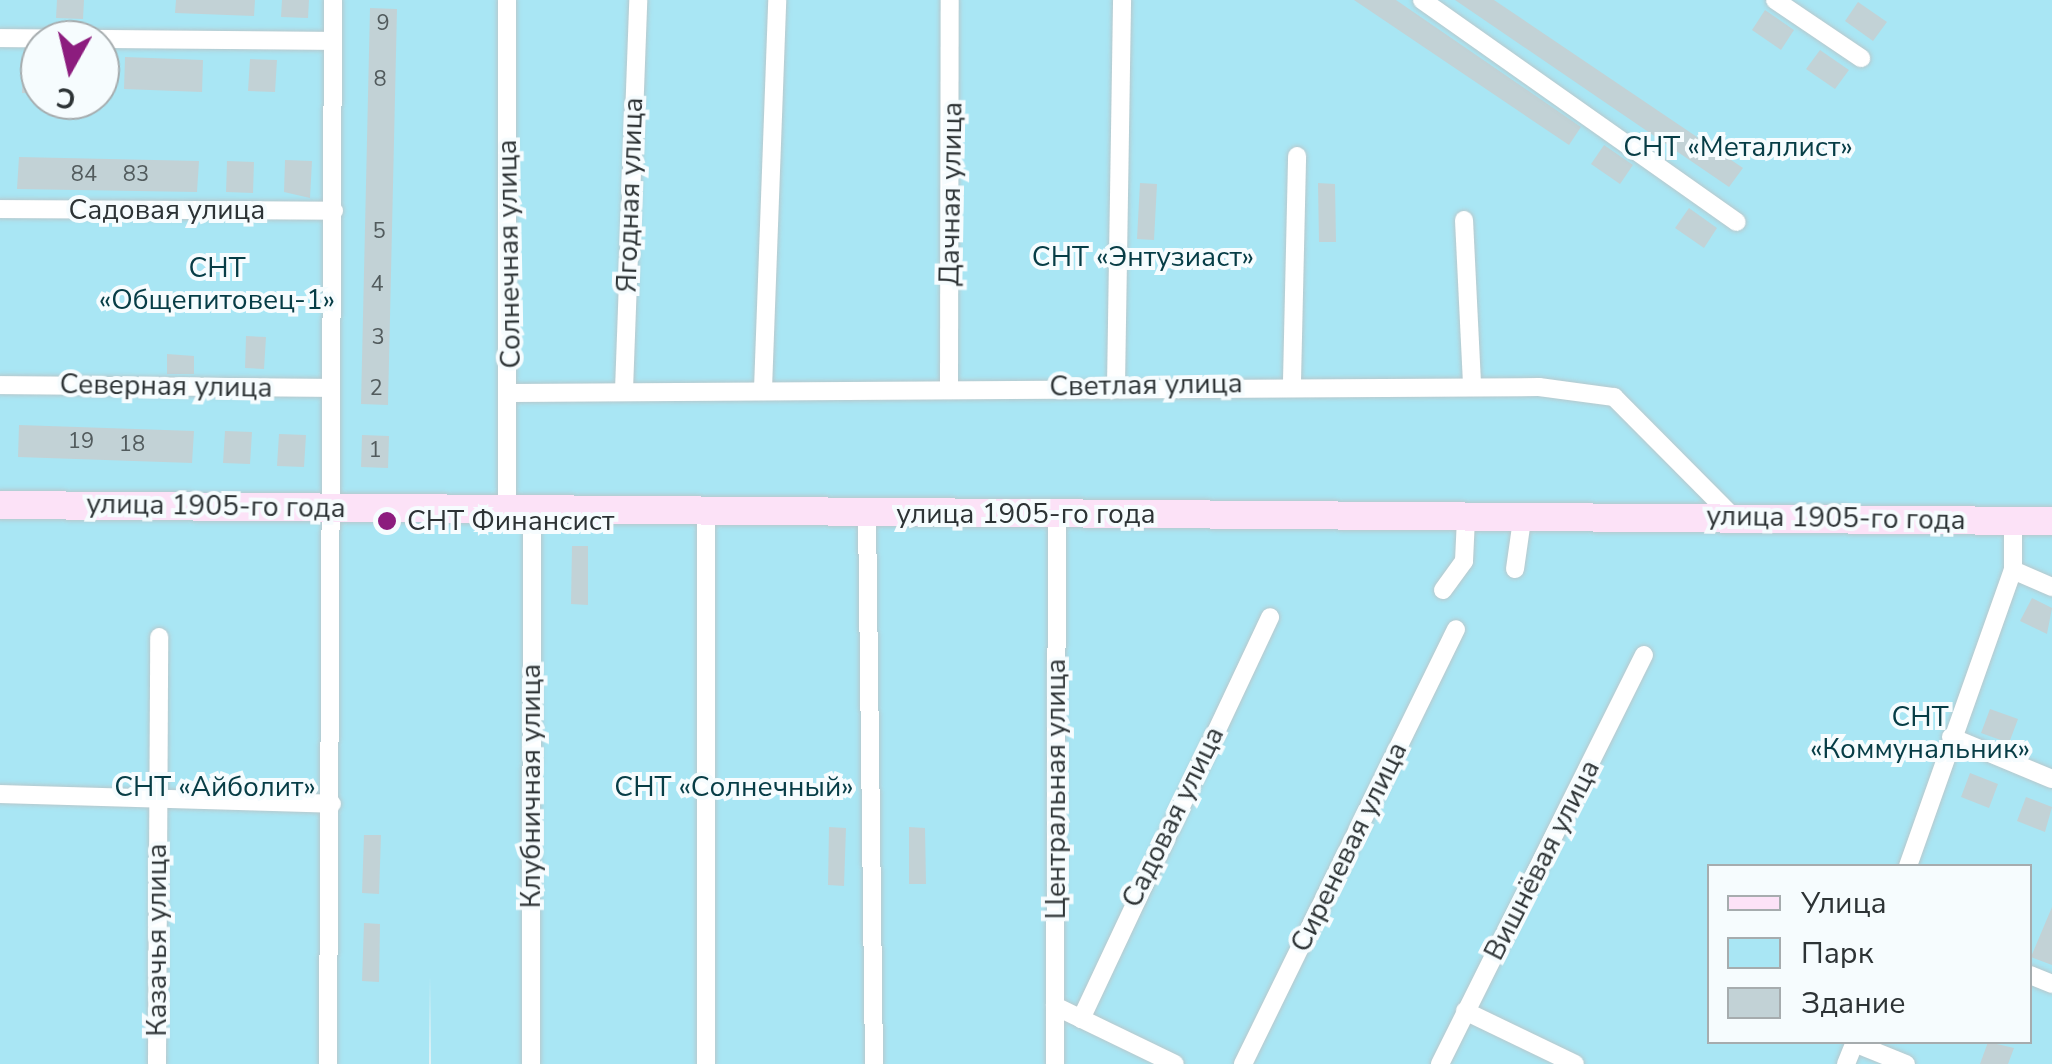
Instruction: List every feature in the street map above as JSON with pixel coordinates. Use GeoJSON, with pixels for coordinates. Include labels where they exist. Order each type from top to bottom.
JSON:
{"type":"FeatureCollection","features":[{"type":"Feature","properties":{"kind":"street"},"geometry":{"type":"LineString","coordinates":[[328,1064],[333,0]]}},
{"type":"Feature","properties":{"kind":"street","name":"Солнечная улица"},"geometry":{"type":"LineString","coordinates":[[507,0],[510,393],[519,508]]}},
{"type":"Feature","properties":{"kind":"street","name":"Ягодная улица"},"geometry":{"type":"LineString","coordinates":[[624,390],[638,0]]}},
{"type":"Feature","properties":{"kind":"street"},"geometry":{"type":"LineString","coordinates":[[762,389],[777,0]]}},
{"type":"Feature","properties":{"kind":"street","name":"Дачная улица"},"geometry":{"type":"LineString","coordinates":[[949,388],[950,0]]}},
{"type":"Feature","properties":{"kind":"street"},"geometry":{"type":"LineString","coordinates":[[1116,386],[1122,0]]}},
{"type":"Feature","properties":{"kind":"street"},"geometry":{"type":"LineString","coordinates":[[1422,0],[1737,222]]}},
{"type":"Feature","properties":{"kind":"street"},"geometry":{"type":"LineString","coordinates":[[1775,0],[1861,58]]}},
{"type":"Feature","properties":{"kind":"street"},"geometry":{"type":"LineString","coordinates":[[0,38],[334,42]]}},
{"type":"Feature","properties":{"kind":"street"},"geometry":{"type":"LineString","coordinates":[[1292,381],[1297,156]]}},
{"type":"Feature","properties":{"kind":"street","name":"Садовая улица"},"geometry":{"type":"LineString","coordinates":[[0,209],[334,211]]}},
{"type":"Feature","properties":{"kind":"street"},"geometry":{"type":"LineString","coordinates":[[1464,220],[1472,383]]}},
{"type":"Feature","properties":{"kind":"street","name":"Светлая улица"},"geometry":{"type":"LineString","coordinates":[[510,393],[1292,381],[1472,383],[1614,397],[1731,515]]}},
{"type":"Feature","properties":{"kind":"street","name":"Северная улица"},"geometry":{"type":"LineString","coordinates":[[0,385],[331,388]]}},
{"type":"Feature","properties":{"kind":"street","name":"улица 1905-го года"},"geometry":{"type":"LineString","coordinates":[[0,505],[1522,520],[1731,515],[2052,521]]}},
{"type":"Feature","properties":{"kind":"street","name":"Клубничная улица"},"geometry":{"type":"LineString","coordinates":[[519,508],[530,1064]]}},
{"type":"Feature","properties":{"kind":"street"},"geometry":{"type":"LineString","coordinates":[[706,510],[706,1064]]}},
{"type":"Feature","properties":{"kind":"street"},"geometry":{"type":"LineString","coordinates":[[868,513],[874,1064]]}},
{"type":"Feature","properties":{"kind":"street","name":"Центральная улица"},"geometry":{"type":"LineString","coordinates":[[1055,1064],[1057,514]]}},
{"type":"Feature","properties":{"kind":"street"},"geometry":{"type":"LineString","coordinates":[[1443,590],[1464,560],[1466,518]]}},
{"type":"Feature","properties":{"kind":"street"},"geometry":{"type":"LineString","coordinates":[[1514,570],[1522,520]]}},
{"type":"Feature","properties":{"kind":"street"},"geometry":{"type":"LineString","coordinates":[[1909,864],[2012,570],[2013,521]]}},
{"type":"Feature","properties":{"kind":"street"},"geometry":{"type":"LineString","coordinates":[[2012,570],[2052,587]]}},
{"type":"Feature","properties":{"kind":"street","name":"Садовая улица"},"geometry":{"type":"LineString","coordinates":[[1081,1019],[1270,617]]}},
{"type":"Feature","properties":{"kind":"street","name":"Сиреневая улица"},"geometry":{"type":"LineString","coordinates":[[1242,1064],[1456,629]]}},
{"type":"Feature","properties":{"kind":"street","name":"Казачья улица"},"geometry":{"type":"LineString","coordinates":[[158,1064],[159,636]]}},
{"type":"Feature","properties":{"kind":"street","name":"Вишнёвая улица"},"geometry":{"type":"LineString","coordinates":[[1440,1064],[1644,656]]}},
{"type":"Feature","properties":{"kind":"street"},"geometry":{"type":"LineString","coordinates":[[1951,737],[2052,779]]}},
{"type":"Feature","properties":{"kind":"street"},"geometry":{"type":"LineString","coordinates":[[0,794],[332,804]]}},
{"type":"Feature","properties":{"kind":"street"},"geometry":{"type":"LineString","coordinates":[[1055,1006],[1176,1064]]}},
{"type":"Feature","properties":{"kind":"street"},"geometry":{"type":"LineString","coordinates":[[1466,1011],[1575,1064]]}},
{"type":"Feature","properties":{"kind":"street"},"geometry":{"type":"LineString","coordinates":[[1859,1044],[1906,1064]]}},
{"type":"Feature","properties":{"kind":"green space"},"geometry":{"type":"Polygon","coordinates":[[[0,0],[2052,0],[2052,1064],[431,1064],[430,976],[429,1064],[0,1064],[0,0]]]}},
{"type":"Feature","properties":{"kind":"building"},"geometry":{"type":"Polygon","coordinates":[[[57,0],[84,0],[83,19],[56,18],[57,0]]]}},
{"type":"Feature","properties":{"kind":"building"},"geometry":{"type":"Polygon","coordinates":[[[176,0],[255,0],[254,16],[175,13],[176,0]]]}},
{"type":"Feature","properties":{"kind":"building"},"geometry":{"type":"Polygon","coordinates":[[[282,0],[309,0],[308,18],[281,17],[282,0]]]}},
{"type":"Feature","properties":{"kind":"building"},"geometry":{"type":"Polygon","coordinates":[[[1354,0],[1396,0],[1581,127],[1569,145],[1354,0]]]}},
{"type":"Feature","properties":{"kind":"building"},"geometry":{"type":"Polygon","coordinates":[[[1455,0],[1494,0],[1743,168],[1729,187],[1455,0]]]}},
{"type":"Feature","properties":{"kind":"building"},"geometry":{"type":"Polygon","coordinates":[[[1858,2],[1887,22],[1873,41],[1845,21],[1858,2]]]}},
{"type":"Feature","properties":{"kind":"building"},"geometry":{"type":"Polygon","coordinates":[[[370,8],[397,9],[388,405],[361,404],[370,8]]]}},
{"type":"Feature","properties":{"kind":"building"},"geometry":{"type":"Polygon","coordinates":[[[1765,10],[1794,30],[1781,50],[1752,30],[1765,10]]]}},
{"type":"Feature","properties":{"kind":"building"},"geometry":{"type":"Polygon","coordinates":[[[1820,50],[1849,70],[1835,89],[1806,69],[1820,50]]]}},
{"type":"Feature","properties":{"kind":"building"},"geometry":{"type":"Polygon","coordinates":[[[125,57],[203,60],[202,92],[124,89],[125,57]]]}},
{"type":"Feature","properties":{"kind":"building"},"geometry":{"type":"Polygon","coordinates":[[[250,59],[277,60],[275,92],[248,91],[250,59]]]}},
{"type":"Feature","properties":{"kind":"building"},"geometry":{"type":"Polygon","coordinates":[[[1604,145],[1633,165],[1620,184],[1591,164],[1604,145]]]}},
{"type":"Feature","properties":{"kind":"building"},"geometry":{"type":"Polygon","coordinates":[[[19,157],[199,161],[197,192],[17,189],[19,157]]]}},
{"type":"Feature","properties":{"kind":"building"},"geometry":{"type":"Polygon","coordinates":[[[285,160],[312,161],[310,198],[284,192],[285,160]]]}},
{"type":"Feature","properties":{"kind":"building"},"geometry":{"type":"Polygon","coordinates":[[[227,161],[254,162],[253,193],[226,192],[227,161]]]}},
{"type":"Feature","properties":{"kind":"building"},"geometry":{"type":"Polygon","coordinates":[[[1140,183],[1157,184],[1154,240],[1137,239],[1140,183]]]}},
{"type":"Feature","properties":{"kind":"building"},"geometry":{"type":"Polygon","coordinates":[[[1318,183],[1335,184],[1336,242],[1319,242],[1318,183]]]}},
{"type":"Feature","properties":{"kind":"building"},"geometry":{"type":"Polygon","coordinates":[[[1689,208],[1717,228],[1704,248],[1675,228],[1689,208]]]}},
{"type":"Feature","properties":{"kind":"building"},"geometry":{"type":"Polygon","coordinates":[[[246,336],[266,337],[264,369],[245,368],[246,336]]]}},
{"type":"Feature","properties":{"kind":"building"},"geometry":{"type":"Polygon","coordinates":[[[167,354],[194,356],[194,374],[167,374],[167,354]]]}},
{"type":"Feature","properties":{"kind":"building"},"geometry":{"type":"Polygon","coordinates":[[[19,425],[194,431],[192,463],[18,457],[19,425]]]}},
{"type":"Feature","properties":{"kind":"building"},"geometry":{"type":"Polygon","coordinates":[[[225,431],[252,432],[250,464],[223,463],[225,431]]]}},
{"type":"Feature","properties":{"kind":"building"},"geometry":{"type":"Polygon","coordinates":[[[279,434],[306,435],[304,467],[277,466],[279,434]]]}},
{"type":"Feature","properties":{"kind":"building"},"geometry":{"type":"Polygon","coordinates":[[[362,435],[389,436],[388,468],[361,467],[362,435]]]}},
{"type":"Feature","properties":{"kind":"building"},"geometry":{"type":"Polygon","coordinates":[[[572,546],[588,546],[588,605],[571,604],[572,546]]]}},
{"type":"Feature","properties":{"kind":"building"},"geometry":{"type":"Polygon","coordinates":[[[2032,598],[2052,608],[2047,634],[2020,621],[2032,598]]]}},
{"type":"Feature","properties":{"kind":"building"},"geometry":{"type":"Polygon","coordinates":[[[1990,709],[2018,719],[2009,743],[1981,733],[1990,709]]]}},
{"type":"Feature","properties":{"kind":"building"},"geometry":{"type":"Polygon","coordinates":[[[1970,773],[1998,784],[1989,808],[1961,797],[1970,773]]]}},
{"type":"Feature","properties":{"kind":"building"},"geometry":{"type":"Polygon","coordinates":[[[2026,797],[2052,807],[2045,832],[2017,821],[2026,797]]]}},
{"type":"Feature","properties":{"kind":"building"},"geometry":{"type":"Polygon","coordinates":[[[829,827],[846,828],[844,886],[828,885],[829,827]]]}},
{"type":"Feature","properties":{"kind":"building"},"geometry":{"type":"Polygon","coordinates":[[[909,827],[925,828],[926,884],[909,884],[909,827]]]}},
{"type":"Feature","properties":{"kind":"building"},"geometry":{"type":"Polygon","coordinates":[[[364,835],[381,835],[379,894],[362,893],[364,835]]]}},
{"type":"Feature","properties":{"kind":"building"},"geometry":{"type":"Polygon","coordinates":[[[2052,907],[2052,965],[2032,955],[2052,907]]]}},
{"type":"Feature","properties":{"kind":"building"},"geometry":{"type":"Polygon","coordinates":[[[364,923],[380,924],[379,982],[362,981],[364,923]]]}},
{"type":"Feature","properties":{"kind":"building"},"geometry":{"type":"Polygon","coordinates":[[[1987,1044],[2014,1048],[2008,1064],[1980,1064],[1987,1044]]]}},
{"type":"Feature","properties":{"kind":"place","name":"СНТ Финансист"},"geometry":{"type":"Point","coordinates":[387,521]}},
{"type":"Feature","properties":{"kind":"park label","name":"СНТ «Металлист»"},"geometry":{"type":"Point","coordinates":[1738,147]}},
{"type":"Feature","properties":{"kind":"park label","name":"СНТ «Энтузиаст»"},"geometry":{"type":"Point","coordinates":[1143,257]}},
{"type":"Feature","properties":{"kind":"park label","name":"СНТ «Общепитовец-1»"},"geometry":{"type":"Point","coordinates":[217,284]}},
{"type":"Feature","properties":{"kind":"park label","name":"СНТ «Коммунальник»"},"geometry":{"type":"Point","coordinates":[1920,733]}},
{"type":"Feature","properties":{"kind":"park label","name":"СНТ «Айболит»"},"geometry":{"type":"Point","coordinates":[215,787]}},
{"type":"Feature","properties":{"kind":"park label","name":"СНТ «Солнечный»"},"geometry":{"type":"Point","coordinates":[734,787]}}]}
